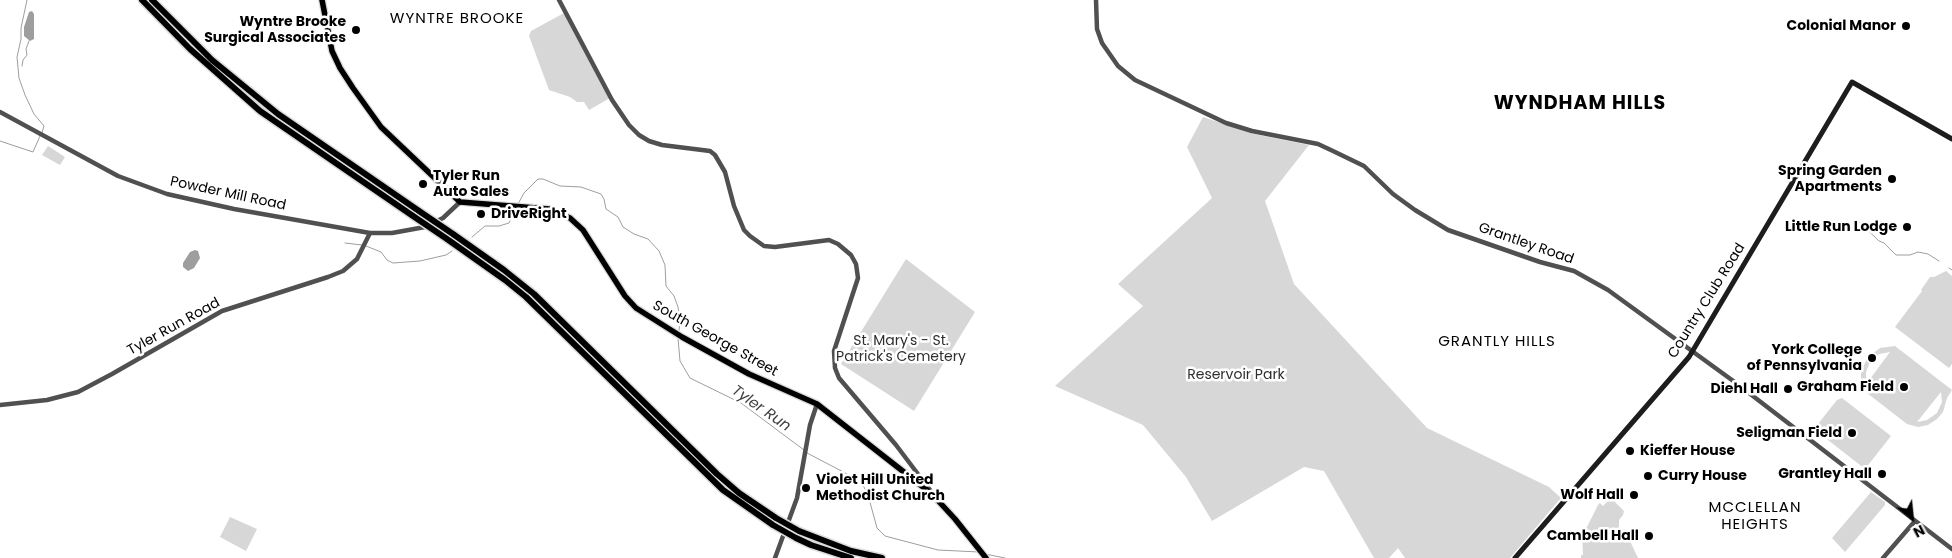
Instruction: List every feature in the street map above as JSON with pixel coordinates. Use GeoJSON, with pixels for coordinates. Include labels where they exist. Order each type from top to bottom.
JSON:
{"type":"FeatureCollection","features":[{"type":"Feature","properties":{"kind":"highway"},"geometry":{"type":"LineString","coordinates":[[142,0],[190,49],[260,111],[447,239],[526,297],[724,490],[796,538],[850,558]]}},
{"type":"Feature","properties":{"kind":"highway"},"geometry":{"type":"LineString","coordinates":[[152,0],[212,60],[278,114],[453,234],[534,294],[718,474],[774,522],[799,530],[844,549],[882,558]]}},
{"type":"Feature","properties":{"kind":"main road"},"geometry":{"type":"LineString","coordinates":[[322,0],[332,51],[349,82],[381,127],[460,202]]}},
{"type":"Feature","properties":{"kind":"main road","name":"Country Club Road"},"geometry":{"type":"LineString","coordinates":[[1515,558],[1693,351],[1852,82],[1952,139]]}},
{"type":"Feature","properties":{"kind":"main road","name":"South George Street"},"geometry":{"type":"LineString","coordinates":[[460,202],[556,211],[578,224],[631,303],[644,314],[749,374],[817,404],[932,494],[984,555]]}},
{"type":"Feature","properties":{"kind":"street"},"geometry":{"type":"LineString","coordinates":[[559,0],[612,100],[629,126],[644,139],[662,145],[710,151],[715,155],[725,172],[734,206],[744,230],[764,246],[775,247],[829,240],[838,244],[851,255],[856,264],[858,278],[834,351],[834,368],[839,378],[896,445],[932,494]]}},
{"type":"Feature","properties":{"kind":"street","name":"Grantley Road"},"geometry":{"type":"LineString","coordinates":[[1096,0],[1097,28],[1102,43],[1118,66],[1135,80],[1226,123],[1252,131],[1318,144],[1334,151],[1364,166],[1398,198],[1448,230],[1540,262],[1574,271],[1608,290],[1693,351],[1952,549]]}},
{"type":"Feature","properties":{"kind":"street","name":"Powder Mill Road"},"geometry":{"type":"LineString","coordinates":[[0,112],[118,176],[167,194],[234,209],[370,232],[404,232],[426,227],[442,218],[460,202]]}},
{"type":"Feature","properties":{"kind":"street","name":"Tyler Run Road"},"geometry":{"type":"LineString","coordinates":[[0,405],[64,397],[89,388],[222,311],[328,278],[343,271],[357,259],[370,232]]}},
{"type":"Feature","properties":{"kind":"street"},"geometry":{"type":"LineString","coordinates":[[775,558],[794,509],[810,425],[817,404]]}},
{"type":"Feature","properties":{"kind":"street"},"geometry":{"type":"LineString","coordinates":[[1882,558],[1914,521]]}},
{"type":"Feature","properties":{"kind":"green space"},"geometry":{"type":"Polygon","coordinates":[[[564,13],[610,98],[589,110],[584,102],[577,102],[570,97],[549,90],[529,36],[531,31],[564,13]]]}},
{"type":"Feature","properties":{"kind":"green space","name":"Reservoir Park"},"geometry":{"type":"Polygon","coordinates":[[[1203,117],[1254,134],[1309,145],[1265,201],[1294,284],[1427,428],[1549,487],[1561,498],[1510,558],[1405,558],[1398,548],[1389,558],[1374,558],[1324,471],[1304,467],[1212,521],[1186,477],[1143,425],[1055,386],[1143,306],[1118,284],[1212,198],[1187,147],[1203,117]]]}},
{"type":"Feature","properties":{"kind":"green space"},"geometry":{"type":"Polygon","coordinates":[[[48,146],[65,157],[60,165],[42,155],[48,146]]]}},
{"type":"Feature","properties":{"kind":"green space","name":"St. Mary's - St. Patrick's Cemetery"},"geometry":{"type":"Polygon","coordinates":[[[906,259],[975,312],[914,411],[841,364],[906,259]]]}},
{"type":"Feature","properties":{"kind":"green space"},"geometry":{"type":"Polygon","coordinates":[[[1946,271],[1952,276],[1952,364],[1949,368],[1895,327],[1930,277],[1946,271]]]}},
{"type":"Feature","properties":{"kind":"green space","name":"Graham Field"},"geometry":{"type":"Polygon","coordinates":[[[1895,346],[1952,390],[1947,398],[1943,412],[1937,419],[1928,425],[1918,427],[1907,424],[1867,393],[1861,384],[1861,371],[1868,357],[1880,348],[1895,346]],[[1890,352],[1879,354],[1870,362],[1866,372],[1866,383],[1867,383],[1890,352]],[[1941,392],[1917,422],[1927,420],[1937,413],[1942,402],[1941,392]]]}},
{"type":"Feature","properties":{"kind":"green space","name":"Seligman Field"},"geometry":{"type":"Polygon","coordinates":[[[1842,398],[1891,436],[1865,469],[1814,429],[1837,400],[1842,398]]]}},
{"type":"Feature","properties":{"kind":"green space"},"geometry":{"type":"Polygon","coordinates":[[[1871,492],[1885,502],[1885,505],[1845,552],[1832,538],[1871,492]]]}},
{"type":"Feature","properties":{"kind":"green space"},"geometry":{"type":"Polygon","coordinates":[[[1611,498],[1624,511],[1619,520],[1619,529],[1629,539],[1638,558],[1581,558],[1581,555],[1583,555],[1582,531],[1587,527],[1598,505],[1600,503],[1603,506],[1611,498]]]}},
{"type":"Feature","properties":{"kind":"green space"},"geometry":{"type":"Polygon","coordinates":[[[230,517],[257,529],[246,551],[220,537],[230,517]]]}},
{"type":"Feature","properties":{"kind":"shaded area"},"geometry":{"type":"Polygon","coordinates":[[[32,11],[34,14],[34,39],[30,41],[24,36],[24,27],[29,12],[32,11]]]}},
{"type":"Feature","properties":{"kind":"shaded area"},"geometry":{"type":"Polygon","coordinates":[[[198,251],[200,258],[194,268],[188,271],[183,267],[183,263],[190,252],[198,251]]]}},
{"type":"Feature","properties":{"kind":"waterway"},"geometry":{"type":"LineString","coordinates":[[27,0],[17,57],[19,78],[34,114],[44,126],[42,133]]}},
{"type":"Feature","properties":{"kind":"waterway"},"geometry":{"type":"LineString","coordinates":[[22,66],[23,60],[27,55],[26,49],[29,41]]}},
{"type":"Feature","properties":{"kind":"waterway"},"geometry":{"type":"LineString","coordinates":[[0,141],[33,152],[40,136]]}},
{"type":"Feature","properties":{"kind":"waterway","name":"Tyler Run"},"geometry":{"type":"LineString","coordinates":[[518,204],[524,193],[538,179],[543,179],[560,186],[581,187],[601,194],[606,209],[618,217],[623,227],[634,234],[648,239],[659,251],[665,265],[666,286],[674,296],[678,307],[679,331]]}},
{"type":"Feature","properties":{"kind":"waterway","name":"Tyler Run"},"geometry":{"type":"LineString","coordinates":[[472,237],[485,226],[499,226],[509,223],[516,210]]}},
{"type":"Feature","properties":{"kind":"waterway"},"geometry":{"type":"LineString","coordinates":[[1858,221],[1896,255],[1910,255],[1918,252],[1928,254],[1939,261]]}},
{"type":"Feature","properties":{"kind":"waterway","name":"Tyler Run"},"geometry":{"type":"LineString","coordinates":[[345,243],[362,245]]}},
{"type":"Feature","properties":{"kind":"waterway","name":"Tyler Run"},"geometry":{"type":"LineString","coordinates":[[366,246],[381,252],[387,260],[393,263],[420,261],[446,255],[452,251]]}},
{"type":"Feature","properties":{"kind":"waterway","name":"Tyler Run"},"geometry":{"type":"LineString","coordinates":[[678,338],[680,361],[690,378],[741,403],[804,450]]}},
{"type":"Feature","properties":{"kind":"waterway","name":"Tyler Run"},"geometry":{"type":"LineString","coordinates":[[807,453],[853,477],[864,487],[877,528],[885,536],[938,550],[979,552]]}},
{"type":"Feature","properties":{"kind":"waterway","name":"Tyler Run"},"geometry":{"type":"LineString","coordinates":[[985,554],[1005,558]]}},
{"type":"Feature","properties":{"kind":"place","name":"Colonial Manor"},"geometry":{"type":"Point","coordinates":[1906,26]}},
{"type":"Feature","properties":{"kind":"place","name":"Wyntre Brooke Surgical Associates"},"geometry":{"type":"Point","coordinates":[356,30]}},
{"type":"Feature","properties":{"kind":"place","name":"Spring Garden Apartments"},"geometry":{"type":"Point","coordinates":[1892,179]}},
{"type":"Feature","properties":{"kind":"place","name":"Tyler Run Auto Sales"},"geometry":{"type":"Point","coordinates":[423,184]}},
{"type":"Feature","properties":{"kind":"place","name":"DriveRight"},"geometry":{"type":"Point","coordinates":[481,214]}},
{"type":"Feature","properties":{"kind":"place","name":"Little Run Lodge"},"geometry":{"type":"Point","coordinates":[1907,227]}},
{"type":"Feature","properties":{"kind":"place","name":"York College of Pennsylvania"},"geometry":{"type":"Point","coordinates":[1872,358]}},
{"type":"Feature","properties":{"kind":"place","name":"Graham Field"},"geometry":{"type":"Point","coordinates":[1904,387]}},
{"type":"Feature","properties":{"kind":"place","name":"Diehl Hall"},"geometry":{"type":"Point","coordinates":[1788,389]}},
{"type":"Feature","properties":{"kind":"place","name":"Seligman Field"},"geometry":{"type":"Point","coordinates":[1852,433]}},
{"type":"Feature","properties":{"kind":"place","name":"Kieffer House"},"geometry":{"type":"Point","coordinates":[1630,451]}},
{"type":"Feature","properties":{"kind":"place","name":"Grantley Hall"},"geometry":{"type":"Point","coordinates":[1882,474]}},
{"type":"Feature","properties":{"kind":"place","name":"Curry House"},"geometry":{"type":"Point","coordinates":[1648,476]}},
{"type":"Feature","properties":{"kind":"place","name":"Violet Hill United Methodist Church"},"geometry":{"type":"Point","coordinates":[806,488]}},
{"type":"Feature","properties":{"kind":"place","name":"Wolf Hall"},"geometry":{"type":"Point","coordinates":[1634,495]}},
{"type":"Feature","properties":{"kind":"place","name":"Cambell Hall"},"geometry":{"type":"Point","coordinates":[1649,536]}},
{"type":"Feature","properties":{"kind":"district","name":"WYNTRE BROOKE"},"geometry":{"type":"Point","coordinates":[457,19]}},
{"type":"Feature","properties":{"kind":"district","name":"WYNDHAM HILLS"},"geometry":{"type":"Point","coordinates":[1580,104]}},
{"type":"Feature","properties":{"kind":"district","name":"GRANTLY HILLS"},"geometry":{"type":"Point","coordinates":[1497,342]}},
{"type":"Feature","properties":{"kind":"district","name":"MCCLELLAN HEIGHTS"},"geometry":{"type":"Point","coordinates":[1755,516]}}]}
